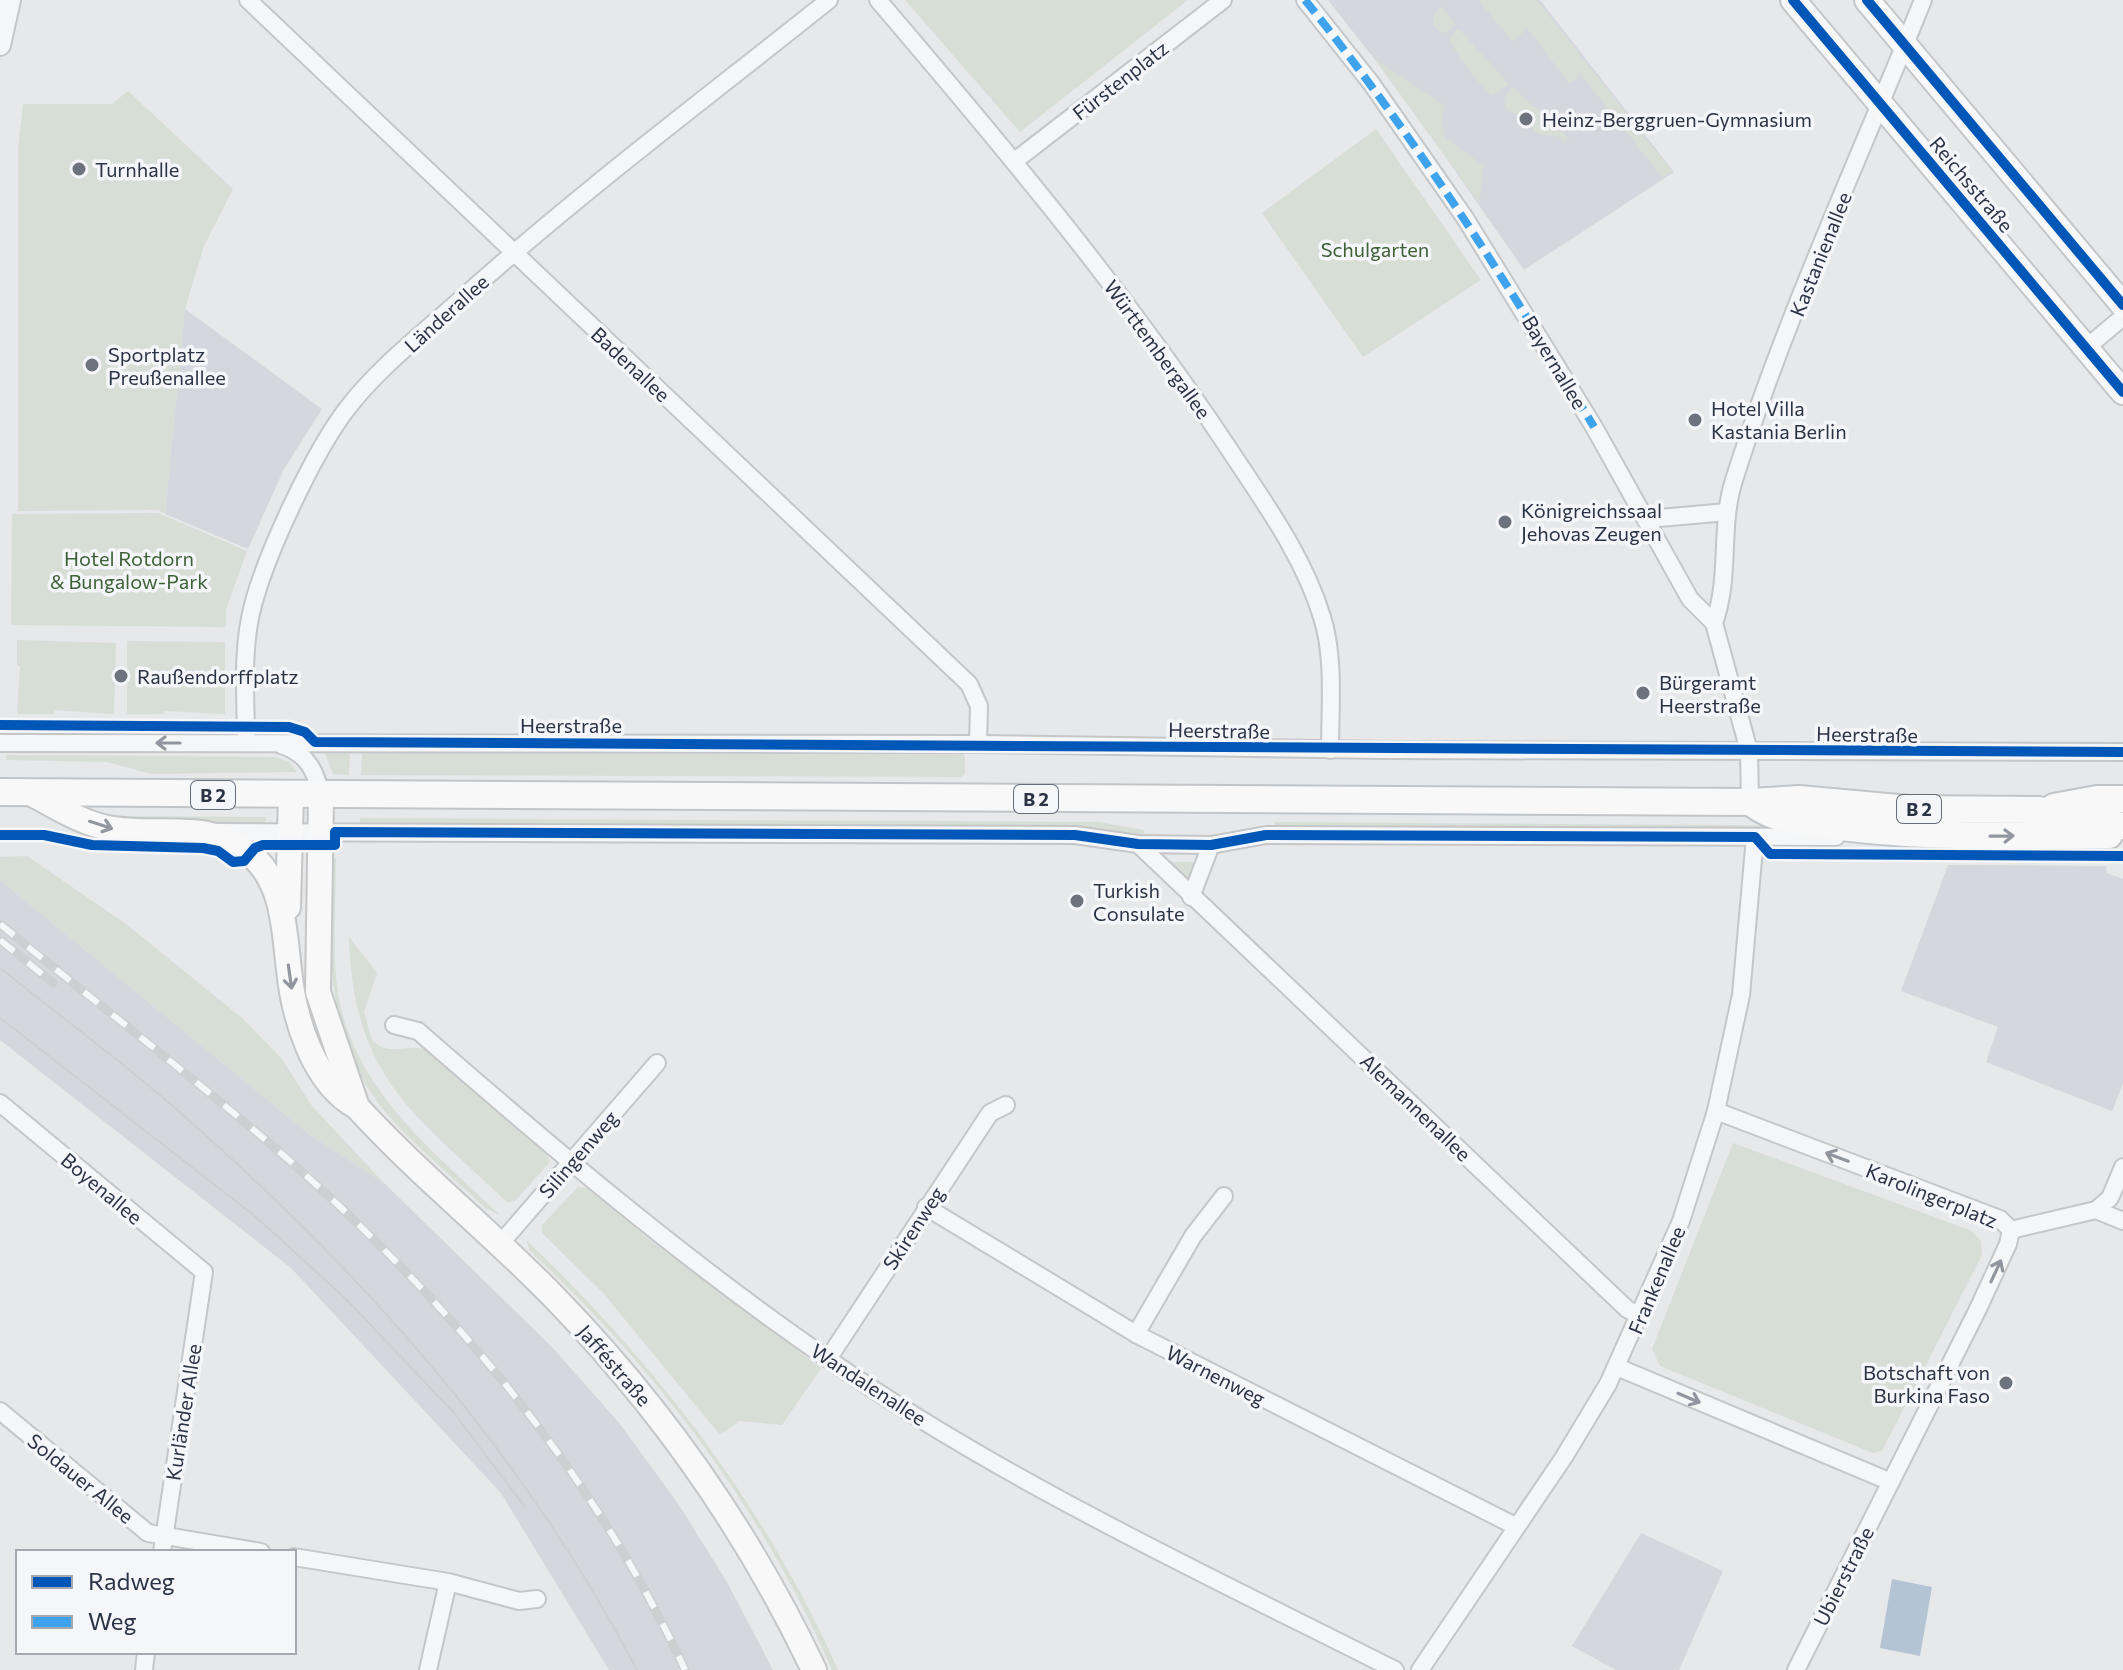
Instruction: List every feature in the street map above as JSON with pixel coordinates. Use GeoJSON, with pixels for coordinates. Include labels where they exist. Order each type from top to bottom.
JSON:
{"type":"FeatureCollection","features":[{"type":"Feature","properties":{"kind":"main road","name":"Reichsstraße"},"geometry":{"type":"LineString","coordinates":[[1793,0],[2123,392]]}},
{"type":"Feature","properties":{"kind":"main road","name":"Reichsstraße"},"geometry":{"type":"LineString","coordinates":[[1867,0],[2123,305]]}},
{"type":"Feature","properties":{"kind":"main road","name":"B 2"},"geometry":{"type":"LineString","coordinates":[[0,792],[1750,802],[1799,799],[1909,809],[2039,810],[2123,826]]}},
{"type":"Feature","properties":{"kind":"main road"},"geometry":{"type":"LineString","coordinates":[[30,793],[103,827],[126,831],[203,832]]}},
{"type":"Feature","properties":{"kind":"main road","name":"Jafféstraße"},"geometry":{"type":"LineString","coordinates":[[287,937],[291,796]]}},
{"type":"Feature","properties":{"kind":"main road","name":"Jafféstraße"},"geometry":{"type":"LineString","coordinates":[[321,796],[318,992],[357,1107]]}},
{"type":"Feature","properties":{"kind":"main road","name":"B 2"},"geometry":{"type":"LineString","coordinates":[[2039,810],[2097,799],[2123,799]]}},
{"type":"Feature","properties":{"kind":"main road","name":"B 2"},"geometry":{"type":"LineString","coordinates":[[1750,802],[1774,817],[1899,834],[1955,837],[2123,835]]}},
{"type":"Feature","properties":{"kind":"main road","name":"Jafféstraße"},"geometry":{"type":"LineString","coordinates":[[203,832],[232,842],[262,865],[275,886],[287,937],[294,999],[303,1030],[318,1066],[337,1096],[357,1107],[608,1353],[678,1441],[770,1582],[814,1670]]}},
{"type":"Feature","properties":{"kind":"street"},"geometry":{"type":"LineString","coordinates":[[0,45],[10,0]]}},
{"type":"Feature","properties":{"kind":"street","name":"Badenallee"},"geometry":{"type":"LineString","coordinates":[[248,0],[969,684],[979,706],[978,744]]}},
{"type":"Feature","properties":{"kind":"street","name":"Länderallee"},"geometry":{"type":"LineString","coordinates":[[246,743],[246,636],[253,604],[267,564],[319,454],[346,409],[387,366],[513,252],[829,0]]}},
{"type":"Feature","properties":{"kind":"street","name":"Württembergallee"},"geometry":{"type":"LineString","coordinates":[[878,0],[1016,160],[1184,381],[1300,564],[1315,596],[1328,643],[1330,750]]}},
{"type":"Feature","properties":{"kind":"street","name":"Fürstenplatz"},"geometry":{"type":"LineString","coordinates":[[1016,160],[1223,0]]}},
{"type":"Feature","properties":{"kind":"street","name":"Bayernallee"},"geometry":{"type":"LineString","coordinates":[[1305,0],[1371,83],[1465,218],[1648,519],[1690,599],[1714,623],[1749,751]]}},
{"type":"Feature","properties":{"kind":"street","name":"Kastanienallee"},"geometry":{"type":"LineString","coordinates":[[1714,623],[1724,595],[1727,512],[1744,449],[1794,317],[1923,0]]}},
{"type":"Feature","properties":{"kind":"street"},"geometry":{"type":"LineString","coordinates":[[2086,348],[2123,317]]}},
{"type":"Feature","properties":{"kind":"street"},"geometry":{"type":"LineString","coordinates":[[1648,519],[1727,512]]}},
{"type":"Feature","properties":{"kind":"street","name":"Heerstraße"},"geometry":{"type":"LineString","coordinates":[[0,743],[978,744],[1330,750],[2123,752]]}},
{"type":"Feature","properties":{"kind":"street","name":"Jafféstraße"},"geometry":{"type":"LineString","coordinates":[[278,744],[300,753],[311,766],[321,796]]}},
{"type":"Feature","properties":{"kind":"street"},"geometry":{"type":"LineString","coordinates":[[1749,751],[1750,802]]}},
{"type":"Feature","properties":{"kind":"street"},"geometry":{"type":"LineString","coordinates":[[203,832],[1075,835],[1138,844],[1211,845],[1266,835],[1755,837],[1899,834]]}},
{"type":"Feature","properties":{"kind":"street","name":"Frankenallee"},"geometry":{"type":"LineString","coordinates":[[1420,1670],[1564,1457],[1617,1367],[1681,1221],[1716,1111],[1741,995],[1755,837]]}},
{"type":"Feature","properties":{"kind":"street","name":"Alemannenallee"},"geometry":{"type":"LineString","coordinates":[[1138,844],[1627,1309],[1640,1316]]}},
{"type":"Feature","properties":{"kind":"street"},"geometry":{"type":"LineString","coordinates":[[1191,897],[1211,845]]}},
{"type":"Feature","properties":{"kind":"street","name":"Wandalenallee"},"geometry":{"type":"LineString","coordinates":[[394,1025],[418,1031],[569,1164],[828,1359],[944,1434],[1071,1506],[1395,1670]]}},
{"type":"Feature","properties":{"kind":"street","name":"Silingenweg"},"geometry":{"type":"LineString","coordinates":[[500,1244],[657,1063]]}},
{"type":"Feature","properties":{"kind":"street","name":"Boyenallee"},"geometry":{"type":"LineString","coordinates":[[0,1103],[204,1272]]}},
{"type":"Feature","properties":{"kind":"street","name":"Skirenweg"},"geometry":{"type":"LineString","coordinates":[[828,1359],[990,1113],[1006,1105]]}},
{"type":"Feature","properties":{"kind":"street","name":"Karolingerplatz"},"geometry":{"type":"LineString","coordinates":[[1716,1111],[2000,1219],[2011,1230],[1989,1285],[1891,1482]]}},
{"type":"Feature","properties":{"kind":"street"},"geometry":{"type":"LineString","coordinates":[[2011,1230],[2096,1210],[2110,1198],[2123,1167]]}},
{"type":"Feature","properties":{"kind":"street"},"geometry":{"type":"LineString","coordinates":[[1136,1334],[1193,1236],[1224,1196]]}},
{"type":"Feature","properties":{"kind":"street","name":"Warnenweg"},"geometry":{"type":"LineString","coordinates":[[926,1207],[1136,1334],[1515,1526]]}},
{"type":"Feature","properties":{"kind":"street"},"geometry":{"type":"LineString","coordinates":[[2096,1210],[2123,1221]]}},
{"type":"Feature","properties":{"kind":"street","name":"Kurländer Allee"},"geometry":{"type":"LineString","coordinates":[[163,1544],[204,1272]]}},
{"type":"Feature","properties":{"kind":"street"},"geometry":{"type":"LineString","coordinates":[[1617,1367],[1891,1482]]}},
{"type":"Feature","properties":{"kind":"street","name":"Soldauer Allee"},"geometry":{"type":"LineString","coordinates":[[0,1411],[163,1544],[236,1550]]}},
{"type":"Feature","properties":{"kind":"street","name":"Ubierstraße"},"geometry":{"type":"LineString","coordinates":[[1796,1670],[1891,1482]]}},
{"type":"Feature","properties":{"kind":"street"},"geometry":{"type":"LineString","coordinates":[[296,1557],[448,1582],[519,1601],[537,1599]]}},
{"type":"Feature","properties":{"kind":"street"},"geometry":{"type":"LineString","coordinates":[[428,1670],[448,1582]]}},
{"type":"Feature","properties":{"kind":"shaded area","name":"Heinz-Berggruen-Gymnasium"},"geometry":{"type":"Polygon","coordinates":[[[1328,0],[1540,0],[1674,172],[1524,270],[1401,93],[1328,0]]]}},
{"type":"Feature","properties":{"kind":"shaded area"},"geometry":{"type":"Polygon","coordinates":[[[185,309],[322,409],[284,469],[248,549],[165,514],[185,309]]]}},
{"type":"Feature","properties":{"kind":"shaded area"},"geometry":{"type":"Polygon","coordinates":[[[1948,865],[2106,866],[2107,873],[2123,879],[2123,1084],[2112,1111],[1986,1062],[1998,1027],[1901,991],[1948,865]]]}},
{"type":"Feature","properties":{"kind":"shaded area"},"geometry":{"type":"Polygon","coordinates":[[[0,880],[309,1134],[384,1183],[552,1347],[620,1424],[679,1505],[727,1582],[773,1670],[609,1670],[501,1493],[291,1268],[0,1040],[0,880]]]}},
{"type":"Feature","properties":{"kind":"shaded area"},"geometry":{"type":"Polygon","coordinates":[[[1641,1533],[1723,1571],[1679,1670],[1616,1670],[1572,1646],[1641,1533]]]}},
{"type":"Feature","properties":{"kind":"green space"},"geometry":{"type":"Polygon","coordinates":[[[905,0],[1188,0],[1020,132],[905,0]]]}},
{"type":"Feature","properties":{"kind":"green space"},"geometry":{"type":"Polygon","coordinates":[[[1537,0],[1672,171],[1662,177],[1581,75],[1569,83],[1527,28],[1513,42],[1480,2],[1537,0]]]}},
{"type":"Feature","properties":{"kind":"green space"},"geometry":{"type":"Polygon","coordinates":[[[1441,6],[1456,25],[1443,34],[1433,25],[1434,15],[1441,6]]]}},
{"type":"Feature","properties":{"kind":"green space"},"geometry":{"type":"Polygon","coordinates":[[[1459,29],[1509,84],[1493,95],[1482,86],[1451,43],[1449,37],[1459,29]]]}},
{"type":"Feature","properties":{"kind":"green space"},"geometry":{"type":"Polygon","coordinates":[[[1373,57],[1445,106],[1442,123],[1446,138],[1484,166],[1479,203],[1373,57]]]}},
{"type":"Feature","properties":{"kind":"green space"},"geometry":{"type":"Polygon","coordinates":[[[1512,87],[1569,138],[1565,143],[1557,136],[1537,134],[1527,120],[1506,109],[1504,99],[1512,87]]]}},
{"type":"Feature","properties":{"kind":"green space"},"geometry":{"type":"Polygon","coordinates":[[[128,91],[233,189],[204,246],[185,309],[165,514],[158,510],[18,511],[18,149],[23,104],[112,104],[128,91]]]}},
{"type":"Feature","properties":{"kind":"green space","name":"Schulgarten"},"geometry":{"type":"Polygon","coordinates":[[[1376,129],[1481,280],[1363,357],[1262,213],[1376,129]]]}},
{"type":"Feature","properties":{"kind":"green space","name":"Hotel Rotdorn & Bungalow-Park"},"geometry":{"type":"Polygon","coordinates":[[[158,513],[247,551],[226,609],[226,627],[11,625],[12,514],[158,513]]]}},
{"type":"Feature","properties":{"kind":"green space"},"geometry":{"type":"Polygon","coordinates":[[[17,640],[116,643],[114,714],[55,710],[54,714],[17,714],[20,666],[17,665],[17,640]]]}},
{"type":"Feature","properties":{"kind":"green space"},"geometry":{"type":"Polygon","coordinates":[[[127,641],[225,642],[225,714],[165,711],[164,714],[127,714],[127,641]]]}},
{"type":"Feature","properties":{"kind":"green space"},"geometry":{"type":"Polygon","coordinates":[[[350,750],[349,775],[333,774],[324,751],[350,750]]]}},
{"type":"Feature","properties":{"kind":"green space"},"geometry":{"type":"Polygon","coordinates":[[[362,751],[959,752],[965,756],[965,774],[961,777],[361,775],[362,751]]]}},
{"type":"Feature","properties":{"kind":"green space"},"geometry":{"type":"Polygon","coordinates":[[[6,755],[275,757],[290,762],[297,772],[151,774],[107,762],[6,760],[6,755]]]}},
{"type":"Feature","properties":{"kind":"green space"},"geometry":{"type":"Polygon","coordinates":[[[127,816],[267,819],[264,823],[127,825],[124,819],[127,816]]]}},
{"type":"Feature","properties":{"kind":"green space"},"geometry":{"type":"Polygon","coordinates":[[[360,818],[1099,822],[1144,830],[1144,836],[1075,827],[360,824],[360,818]]]}},
{"type":"Feature","properties":{"kind":"green space"},"geometry":{"type":"Polygon","coordinates":[[[1275,822],[1730,825],[1804,827],[1808,830],[1274,828],[1275,822]]]}},
{"type":"Feature","properties":{"kind":"green space"},"geometry":{"type":"Polygon","coordinates":[[[27,856],[126,924],[242,1018],[281,1058],[312,1106],[384,1183],[309,1134],[0,880],[0,857],[27,856]]]}},
{"type":"Feature","properties":{"kind":"green space"},"geometry":{"type":"Polygon","coordinates":[[[331,858],[336,858],[334,939],[337,987],[345,1023],[359,1056],[398,1114],[447,1166],[500,1215],[485,1208],[399,1127],[367,1086],[352,1056],[341,1025],[331,960],[331,858]]]}},
{"type":"Feature","properties":{"kind":"green space"},"geometry":{"type":"Polygon","coordinates":[[[1168,862],[1199,862],[1189,879],[1168,862]]]}},
{"type":"Feature","properties":{"kind":"green space"},"geometry":{"type":"Polygon","coordinates":[[[349,937],[377,973],[364,1012],[372,1040],[386,1048],[423,1048],[430,1051],[545,1152],[550,1162],[515,1201],[507,1202],[443,1143],[394,1089],[376,1059],[362,1025],[353,985],[349,937]]]}},
{"type":"Feature","properties":{"kind":"green space"},"geometry":{"type":"Polygon","coordinates":[[[1733,1143],[1972,1231],[1981,1241],[1982,1255],[1882,1451],[1873,1453],[1660,1366],[1652,1349],[1733,1143]]]}},
{"type":"Feature","properties":{"kind":"green space"},"geometry":{"type":"Polygon","coordinates":[[[578,1187],[587,1188],[654,1243],[821,1368],[782,1425],[739,1421],[720,1435],[604,1294],[542,1233],[542,1225],[578,1187]]]}},
{"type":"Feature","properties":{"kind":"green space"},"geometry":{"type":"Polygon","coordinates":[[[526,1240],[619,1336],[703,1440],[777,1551],[838,1670],[832,1670],[774,1554],[703,1445],[621,1344],[530,1251],[526,1240]]]}},
{"type":"Feature","properties":{"kind":"water"},"geometry":{"type":"Polygon","coordinates":[[[1892,1579],[1932,1587],[1920,1656],[1880,1648],[1892,1579]]]}},
{"type":"Feature","properties":{"kind":"tram line"},"geometry":{"type":"LineString","coordinates":[[0,968],[184,1116],[315,1239],[377,1304],[492,1442],[544,1515],[593,1591],[637,1670]]}},
{"type":"Feature","properties":{"kind":"tram line"},"geometry":{"type":"LineString","coordinates":[[0,1018],[256,1217],[346,1299],[455,1414],[525,1507]]}},
{"type":"Feature","properties":{"kind":"railway"},"geometry":{"type":"LineString","coordinates":[[0,924],[268,1142],[331,1198],[449,1319],[505,1384],[604,1521],[647,1594],[685,1670]]}},
{"type":"Feature","properties":{"kind":"railway"},"geometry":{"type":"LineString","coordinates":[[0,940],[53,983]]}},
{"type":"Feature","properties":{"kind":"marked path"},"geometry":{"type":"LineString","coordinates":[[1305,0],[1421,155],[1527,317],[1594,427]]}},
{"type":"Feature","properties":{"kind":"cycle path"},"geometry":{"type":"LineString","coordinates":[[1793,0],[2123,392]]}},
{"type":"Feature","properties":{"kind":"cycle path"},"geometry":{"type":"LineString","coordinates":[[1867,0],[2123,305]]}},
{"type":"Feature","properties":{"kind":"cycle path"},"geometry":{"type":"LineString","coordinates":[[0,725],[289,727],[305,732],[315,742],[2123,752]]}},
{"type":"Feature","properties":{"kind":"cycle path"},"geometry":{"type":"LineString","coordinates":[[0,835],[44,835],[92,845],[203,848],[218,851],[233,862],[244,861],[255,848],[263,845],[335,845],[335,832],[1075,835],[1138,844],[1211,845],[1266,835],[1755,837],[1770,854],[2123,856]]}},
{"type":"Feature","properties":{"kind":"place","name":"Heinz-Berggruen-Gymnasium"},"geometry":{"type":"Point","coordinates":[1526,119]}},
{"type":"Feature","properties":{"kind":"place","name":"Turnhalle"},"geometry":{"type":"Point","coordinates":[79,169]}},
{"type":"Feature","properties":{"kind":"place","name":"Sportplatz Preußenallee"},"geometry":{"type":"Point","coordinates":[92,365]}},
{"type":"Feature","properties":{"kind":"place","name":"Hotel Villa Kastania Berlin"},"geometry":{"type":"Point","coordinates":[1695,420]}},
{"type":"Feature","properties":{"kind":"place","name":"Königreichssaal Jehovas Zeugen"},"geometry":{"type":"Point","coordinates":[1505,522]}},
{"type":"Feature","properties":{"kind":"place","name":"Raußendorffplatz"},"geometry":{"type":"Point","coordinates":[121,676]}},
{"type":"Feature","properties":{"kind":"place","name":"Bürgeramt Heerstraße"},"geometry":{"type":"Point","coordinates":[1643,693]}},
{"type":"Feature","properties":{"kind":"place","name":"Turkish Consulate"},"geometry":{"type":"Point","coordinates":[1077,901]}},
{"type":"Feature","properties":{"kind":"place","name":"Botschaft von Burkina Faso"},"geometry":{"type":"Point","coordinates":[2006,1383]}}]}
